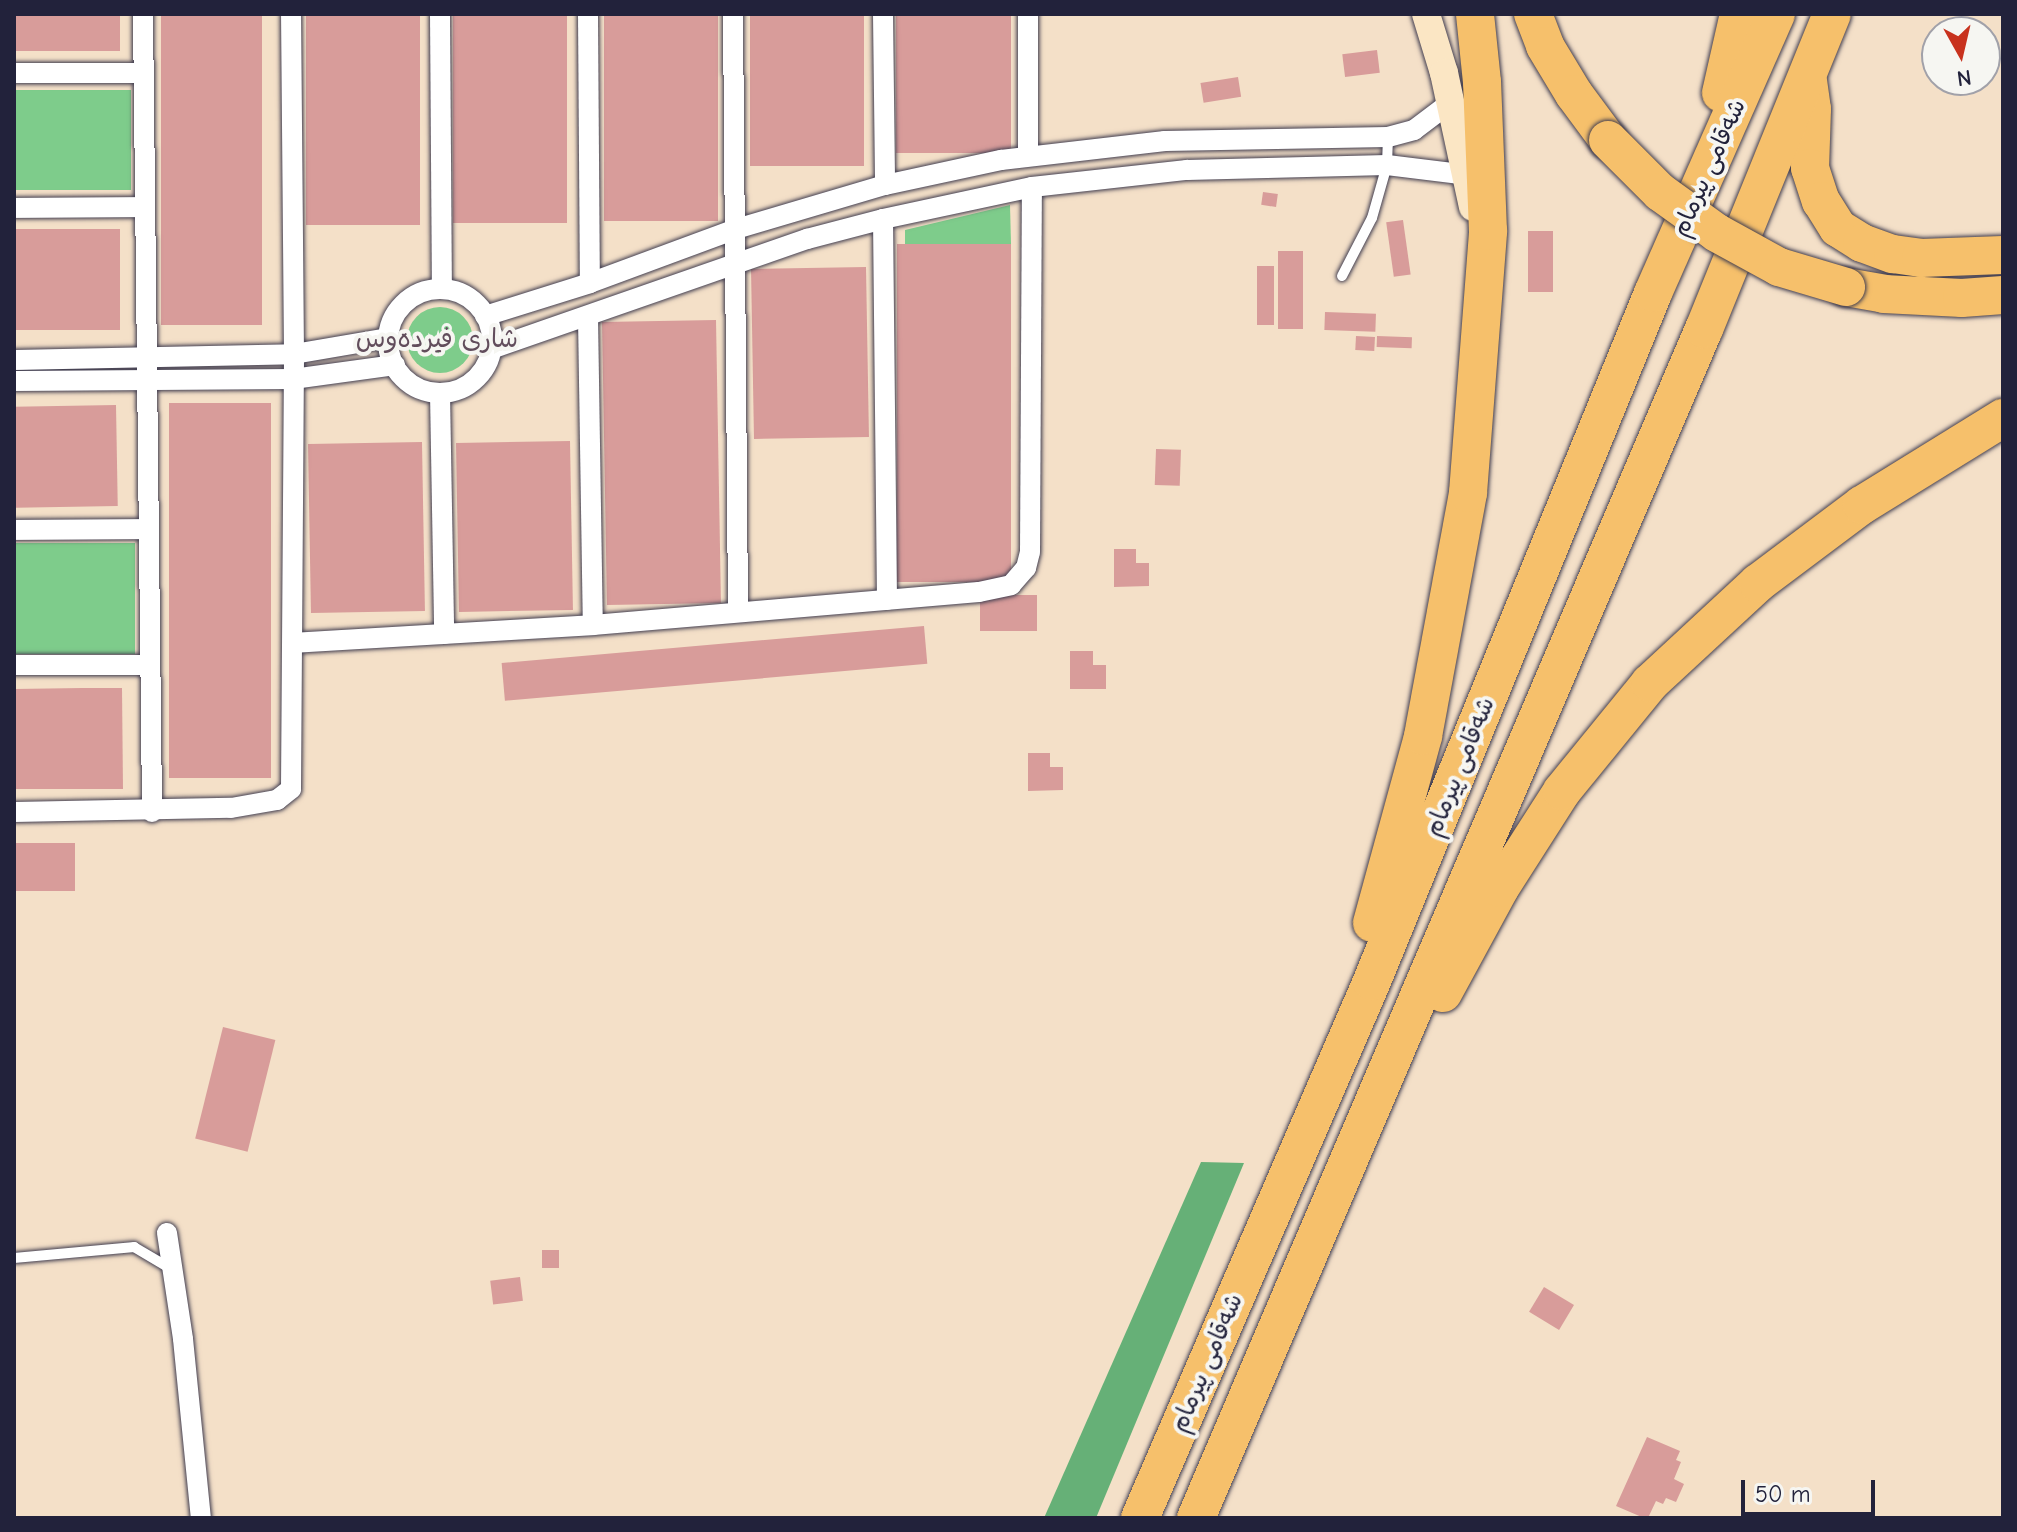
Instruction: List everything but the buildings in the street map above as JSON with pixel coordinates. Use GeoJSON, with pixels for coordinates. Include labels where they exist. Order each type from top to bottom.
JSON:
{"type":"FeatureCollection","features":[{"type":"Feature","properties":{"kind":"highway"},"geometry":{"type":"LineString","coordinates":[[1372,981],[1368,939],[1423,736],[1468,493],[1488,198],[1475,14]]}},
{"type":"Feature","properties":{"kind":"highway"},"geometry":{"type":"LineString","coordinates":[[1533,14],[1545,46],[1608,140],[1660,192],[1717,233],[1779,267],[1846,287],[1884,294],[1962,298],[2003,295]]}},
{"type":"Feature","properties":{"kind":"highway"},"geometry":{"type":"LineString","coordinates":[[1718,149],[1717,105],[1739,14]]}},
{"type":"Feature","properties":{"kind":"highway","name":"شەقامی پیرمام"},"geometry":{"type":"LineString","coordinates":[[1140,1518],[1372,981],[1653,293],[1776,14]]}},
{"type":"Feature","properties":{"kind":"highway","name":"شەقامی پیرمام"},"geometry":{"type":"LineString","coordinates":[[1196,1518],[1704,329],[1832,14]]}},
{"type":"Feature","properties":{"kind":"highway"},"geometry":{"type":"LineString","coordinates":[[1807,72],[1812,109],[1810,168],[1821,201],[1838,228],[1862,243],[1893,254],[1921,258],[2003,255]]}},
{"type":"Feature","properties":{"kind":"highway"},"geometry":{"type":"LineString","coordinates":[[1403,1029],[1439,1001],[1500,888],[1562,791],[1650,683],[1758,583],[1862,505],[2003,418]]}},
{"type":"Feature","properties":{"kind":"highway"},"geometry":{"type":"LineString","coordinates":[[1933,463],[2003,429]]}},
{"type":"Feature","properties":{"kind":"street"},"geometry":{"type":"LineString","coordinates":[[143,14],[152,812]]}},
{"type":"Feature","properties":{"kind":"street"},"geometry":{"type":"LineString","coordinates":[[14,812],[152,812],[231,808],[277,800],[291,789],[294,354],[291,14]]}},
{"type":"Feature","properties":{"kind":"street"},"geometry":{"type":"LineString","coordinates":[[440,14],[442,288]]}},
{"type":"Feature","properties":{"kind":"street"},"geometry":{"type":"LineString","coordinates":[[588,14],[590,283]]}},
{"type":"Feature","properties":{"kind":"street"},"geometry":{"type":"LineString","coordinates":[[733,14],[738,611]]}},
{"type":"Feature","properties":{"kind":"street"},"geometry":{"type":"LineString","coordinates":[[883,14],[885,185]]}},
{"type":"Feature","properties":{"kind":"street"},"geometry":{"type":"LineString","coordinates":[[1028,14],[1028,156]]}},
{"type":"Feature","properties":{"kind":"street"},"geometry":{"type":"LineString","coordinates":[[1426,14],[1468,175],[1483,279]]}},
{"type":"Feature","properties":{"kind":"street"},"geometry":{"type":"LineString","coordinates":[[14,73],[142,73]]}},
{"type":"Feature","properties":{"kind":"street"},"geometry":{"type":"LineString","coordinates":[[485,316],[590,283],[736,229],[885,185],[1028,156],[1165,141],[1388,137],[1414,130],[1451,102]]}},
{"type":"Feature","properties":{"kind":"street"},"geometry":{"type":"LineString","coordinates":[[491,349],[734,264],[883,219],[1032,187],[1187,170],[1387,165],[1468,175]]}},
{"type":"Feature","properties":{"kind":"street"},"geometry":{"type":"LineString","coordinates":[[293,643],[593,625],[887,600],[1002,588],[1018,581],[1026,568],[1030,552],[1032,187]]}},
{"type":"Feature","properties":{"kind":"street"},"geometry":{"type":"LineString","coordinates":[[14,208],[144,207]]}},
{"type":"Feature","properties":{"kind":"street"},"geometry":{"type":"LineString","coordinates":[[883,219],[887,600]]}},
{"type":"Feature","properties":{"kind":"street"},"geometry":{"type":"LineString","coordinates":[[442,288],[469,297],[485,316],[492,339],[491,349],[483,370],[471,382],[440,393],[423,390],[407,381],[395,365],[388,338],[394,317],[404,303],[419,293],[442,288]]}},
{"type":"Feature","properties":{"kind":"street"},"geometry":{"type":"LineString","coordinates":[[588,317],[593,625]]}},
{"type":"Feature","properties":{"kind":"street"},"geometry":{"type":"LineString","coordinates":[[14,360],[294,354],[388,338]]}},
{"type":"Feature","properties":{"kind":"street"},"geometry":{"type":"LineString","coordinates":[[14,381],[293,379],[395,365]]}},
{"type":"Feature","properties":{"kind":"street"},"geometry":{"type":"LineString","coordinates":[[440,393],[444,634]]}},
{"type":"Feature","properties":{"kind":"street"},"geometry":{"type":"LineString","coordinates":[[14,530],[148,529]]}},
{"type":"Feature","properties":{"kind":"street"},"geometry":{"type":"LineString","coordinates":[[14,665],[149,665]]}},
{"type":"Feature","properties":{"kind":"street"},"geometry":{"type":"LineString","coordinates":[[167,1233],[175,1271],[201,1518]]}},
{"type":"Feature","properties":{"kind":"lane"},"geometry":{"type":"LineString","coordinates":[[1342,276],[1372,218],[1387,165],[1388,137]]}},
{"type":"Feature","properties":{"kind":"lane"},"geometry":{"type":"LineString","coordinates":[[14,1258],[134,1247],[175,1271]]}},
{"type":"Feature","properties":{"kind":"green space"},"geometry":{"type":"Polygon","coordinates":[[[14,90],[131,90],[131,190],[14,190],[14,90]]]}},
{"type":"Feature","properties":{"kind":"green space"},"geometry":{"type":"Polygon","coordinates":[[[1010,205],[1011,244],[905,244],[905,230],[1010,205]]]}},
{"type":"Feature","properties":{"kind":"green space"},"geometry":{"type":"Polygon","coordinates":[[[440,307],[463,317],[473,340],[463,363],[440,373],[417,363],[407,340],[417,317],[440,307]]]}},
{"type":"Feature","properties":{"kind":"green space"},"geometry":{"type":"Polygon","coordinates":[[[14,543],[135,543],[135,654],[14,654],[14,543]]]}},
{"type":"Feature","properties":{"kind":"green space"},"geometry":{"type":"Polygon","coordinates":[[[1201,1162],[1244,1163],[1096,1518],[1044,1518],[1201,1162]]]}},
{"type":"Feature","properties":{"kind":"district","name":"شاری فیردەوس"},"geometry":{"type":"Point","coordinates":[437,340]}}]}
